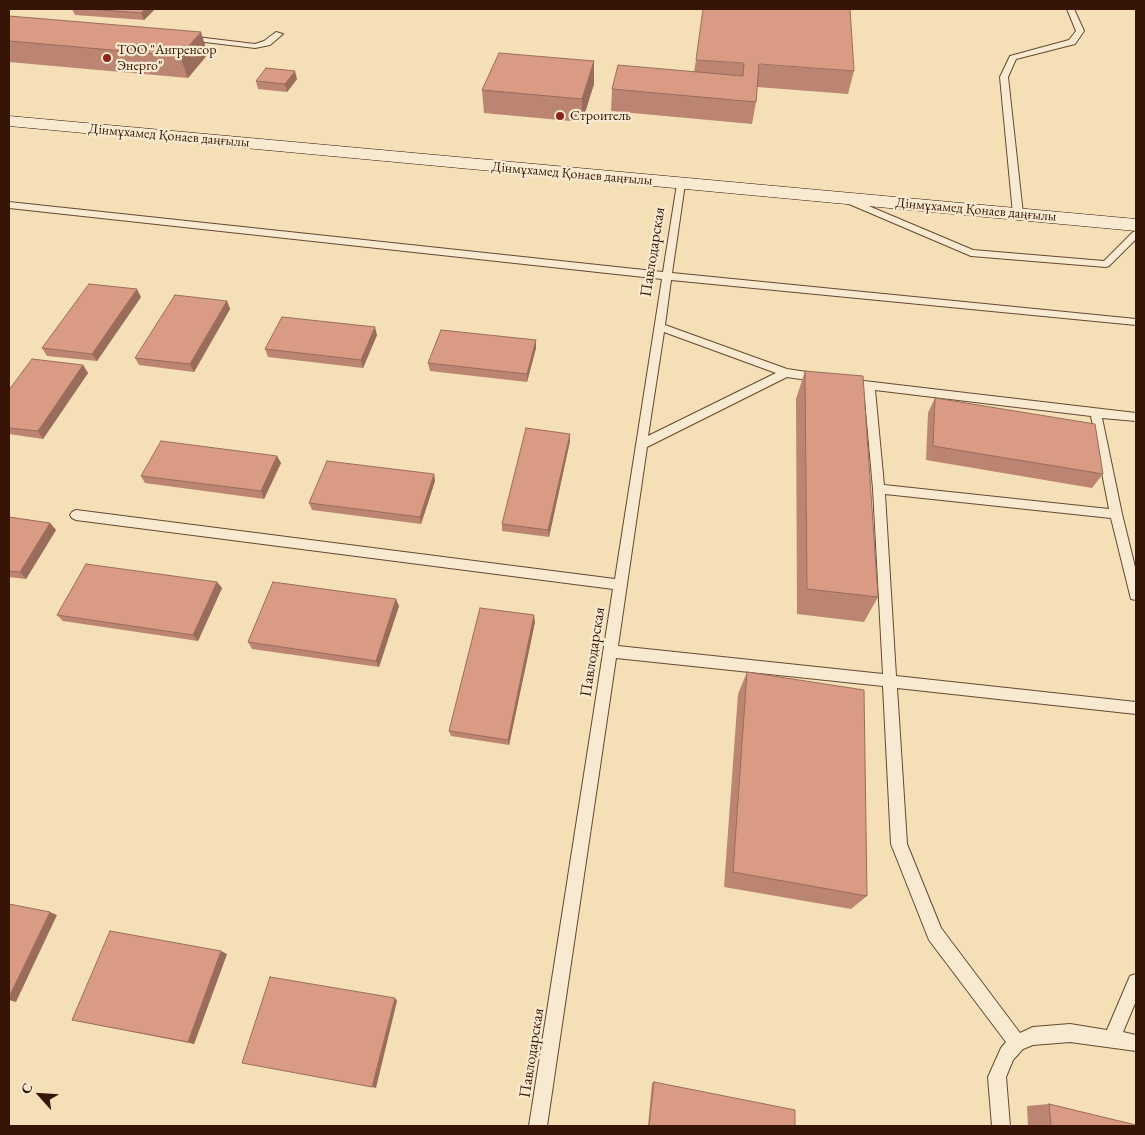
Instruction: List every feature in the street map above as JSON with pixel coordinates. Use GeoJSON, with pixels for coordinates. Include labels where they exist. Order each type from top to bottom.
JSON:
{"type":"FeatureCollection","features":[{"type":"Feature","properties":{"kind":"street","name":"Дінмұхамед Қонаев даңғылы"},"geometry":{"type":"LineString","coordinates":[[9,121],[1136,225]]}},
{"type":"Feature","properties":{"kind":"lane"},"geometry":{"type":"LineString","coordinates":[[1018,214],[1004,77],[1014,58],[1072,42],[1080,31],[1071,9]]}},
{"type":"Feature","properties":{"kind":"lane"},"geometry":{"type":"LineString","coordinates":[[181,38],[255,46],[267,44],[279,34]]}},
{"type":"Feature","properties":{"kind":"lane","name":"Павлодарская"},"geometry":{"type":"LineString","coordinates":[[538,1126],[681,184]]}},
{"type":"Feature","properties":{"kind":"lane"},"geometry":{"type":"LineString","coordinates":[[841,197],[971,253],[1106,264],[1136,234]]}},
{"type":"Feature","properties":{"kind":"lane"},"geometry":{"type":"LineString","coordinates":[[9,205],[667,276],[1136,322]]}},
{"type":"Feature","properties":{"kind":"lane"},"geometry":{"type":"LineString","coordinates":[[660,327],[786,373],[869,387],[1136,418]]}},
{"type":"Feature","properties":{"kind":"lane"},"geometry":{"type":"LineString","coordinates":[[642,445],[786,373]]}},
{"type":"Feature","properties":{"kind":"lane"},"geometry":{"type":"LineString","coordinates":[[869,387],[879,489],[899,844],[935,934],[1017,1043]]}},
{"type":"Feature","properties":{"kind":"lane"},"geometry":{"type":"LineString","coordinates":[[1096,413],[1116,514],[1136,595]]}},
{"type":"Feature","properties":{"kind":"lane"},"geometry":{"type":"LineString","coordinates":[[879,489],[1116,514]]}},
{"type":"Feature","properties":{"kind":"lane"},"geometry":{"type":"LineString","coordinates":[[76,516],[620,585]]}},
{"type":"Feature","properties":{"kind":"lane"},"geometry":{"type":"LineString","coordinates":[[610,651],[1136,708]]}},
{"type":"Feature","properties":{"kind":"lane"},"geometry":{"type":"LineString","coordinates":[[1112,1038],[1136,982]]}},
{"type":"Feature","properties":{"kind":"lane"},"geometry":{"type":"LineString","coordinates":[[1001,1126],[997,1077],[1008,1054],[1017,1043],[1033,1036],[1070,1033],[1136,1043]]}},
{"type":"Feature","properties":{"kind":"building"},"geometry":{"type":"Polygon","coordinates":[[[89,9],[145,9],[141,13],[89,9]]]}},
{"type":"Feature","properties":{"kind":"building"},"geometry":{"type":"Polygon","coordinates":[[[703,9],[850,9],[854,71],[759,64],[756,102],[612,89],[618,65],[743,76],[744,63],[696,60],[703,9]]]}},
{"type":"Feature","properties":{"kind":"building"},"geometry":{"type":"Polygon","coordinates":[[[9,16],[201,32],[180,56],[9,41],[9,16]]]}},
{"type":"Feature","properties":{"kind":"building"},"geometry":{"type":"Polygon","coordinates":[[[499,53],[594,61],[582,99],[482,90],[499,53]]]}},
{"type":"Feature","properties":{"kind":"building"},"geometry":{"type":"Polygon","coordinates":[[[266,68],[295,71],[285,84],[256,81],[266,68]]]}},
{"type":"Feature","properties":{"kind":"building"},"geometry":{"type":"Polygon","coordinates":[[[89,284],[137,289],[92,354],[42,348],[89,284]]]}},
{"type":"Feature","properties":{"kind":"building"},"geometry":{"type":"Polygon","coordinates":[[[175,295],[227,301],[190,364],[135,358],[175,295]]]}},
{"type":"Feature","properties":{"kind":"building"},"geometry":{"type":"Polygon","coordinates":[[[282,317],[375,327],[361,360],[265,349],[282,317]]]}},
{"type":"Feature","properties":{"kind":"building"},"geometry":{"type":"Polygon","coordinates":[[[441,330],[536,340],[527,374],[428,363],[441,330]]]}},
{"type":"Feature","properties":{"kind":"building"},"geometry":{"type":"Polygon","coordinates":[[[32,359],[83,365],[38,431],[9,428],[9,390],[32,359]]]}},
{"type":"Feature","properties":{"kind":"building"},"geometry":{"type":"Polygon","coordinates":[[[805,371],[863,376],[878,597],[807,589],[805,371]]]}},
{"type":"Feature","properties":{"kind":"building"},"geometry":{"type":"Polygon","coordinates":[[[935,398],[1095,424],[1103,474],[933,446],[935,398]]]}},
{"type":"Feature","properties":{"kind":"building"},"geometry":{"type":"Polygon","coordinates":[[[526,428],[570,434],[548,530],[502,524],[526,428]]]}},
{"type":"Feature","properties":{"kind":"building"},"geometry":{"type":"Polygon","coordinates":[[[161,441],[277,456],[261,491],[141,476],[161,441]]]}},
{"type":"Feature","properties":{"kind":"building"},"geometry":{"type":"Polygon","coordinates":[[[327,461],[434,474],[420,517],[309,503],[327,461]]]}},
{"type":"Feature","properties":{"kind":"building"},"geometry":{"type":"Polygon","coordinates":[[[9,517],[50,523],[20,572],[9,571],[9,517]]]}},
{"type":"Feature","properties":{"kind":"building"},"geometry":{"type":"Polygon","coordinates":[[[86,564],[217,582],[193,635],[57,615],[86,564]]]}},
{"type":"Feature","properties":{"kind":"building"},"geometry":{"type":"Polygon","coordinates":[[[273,582],[396,599],[376,661],[248,642],[273,582]]]}},
{"type":"Feature","properties":{"kind":"building"},"geometry":{"type":"Polygon","coordinates":[[[480,608],[534,615],[508,740],[449,731],[480,608]]]}},
{"type":"Feature","properties":{"kind":"building"},"geometry":{"type":"Polygon","coordinates":[[[747,672],[864,690],[867,896],[733,872],[747,672]]]}},
{"type":"Feature","properties":{"kind":"building"},"geometry":{"type":"Polygon","coordinates":[[[9,904],[50,912],[9,997],[9,904]]]}},
{"type":"Feature","properties":{"kind":"building"},"geometry":{"type":"Polygon","coordinates":[[[110,931],[221,951],[188,1042],[72,1020],[110,931]]]}},
{"type":"Feature","properties":{"kind":"building"},"geometry":{"type":"Polygon","coordinates":[[[270,977],[395,998],[372,1087],[242,1063],[270,977]]]}},
{"type":"Feature","properties":{"kind":"building"},"geometry":{"type":"Polygon","coordinates":[[[654,1082],[795,1110],[795,1126],[649,1126],[654,1082]]]}},
{"type":"Feature","properties":{"kind":"building"},"geometry":{"type":"Polygon","coordinates":[[[1049,1104],[1136,1125],[1136,1126],[1051,1126],[1049,1104]]]}},
{"type":"Feature","properties":{"kind":"place","name":"ТОО \"Ангренсор Энерго\""},"geometry":{"type":"Point","coordinates":[107,58]}},
{"type":"Feature","properties":{"kind":"place","name":"Строитель"},"geometry":{"type":"Point","coordinates":[560,116]}}]}
